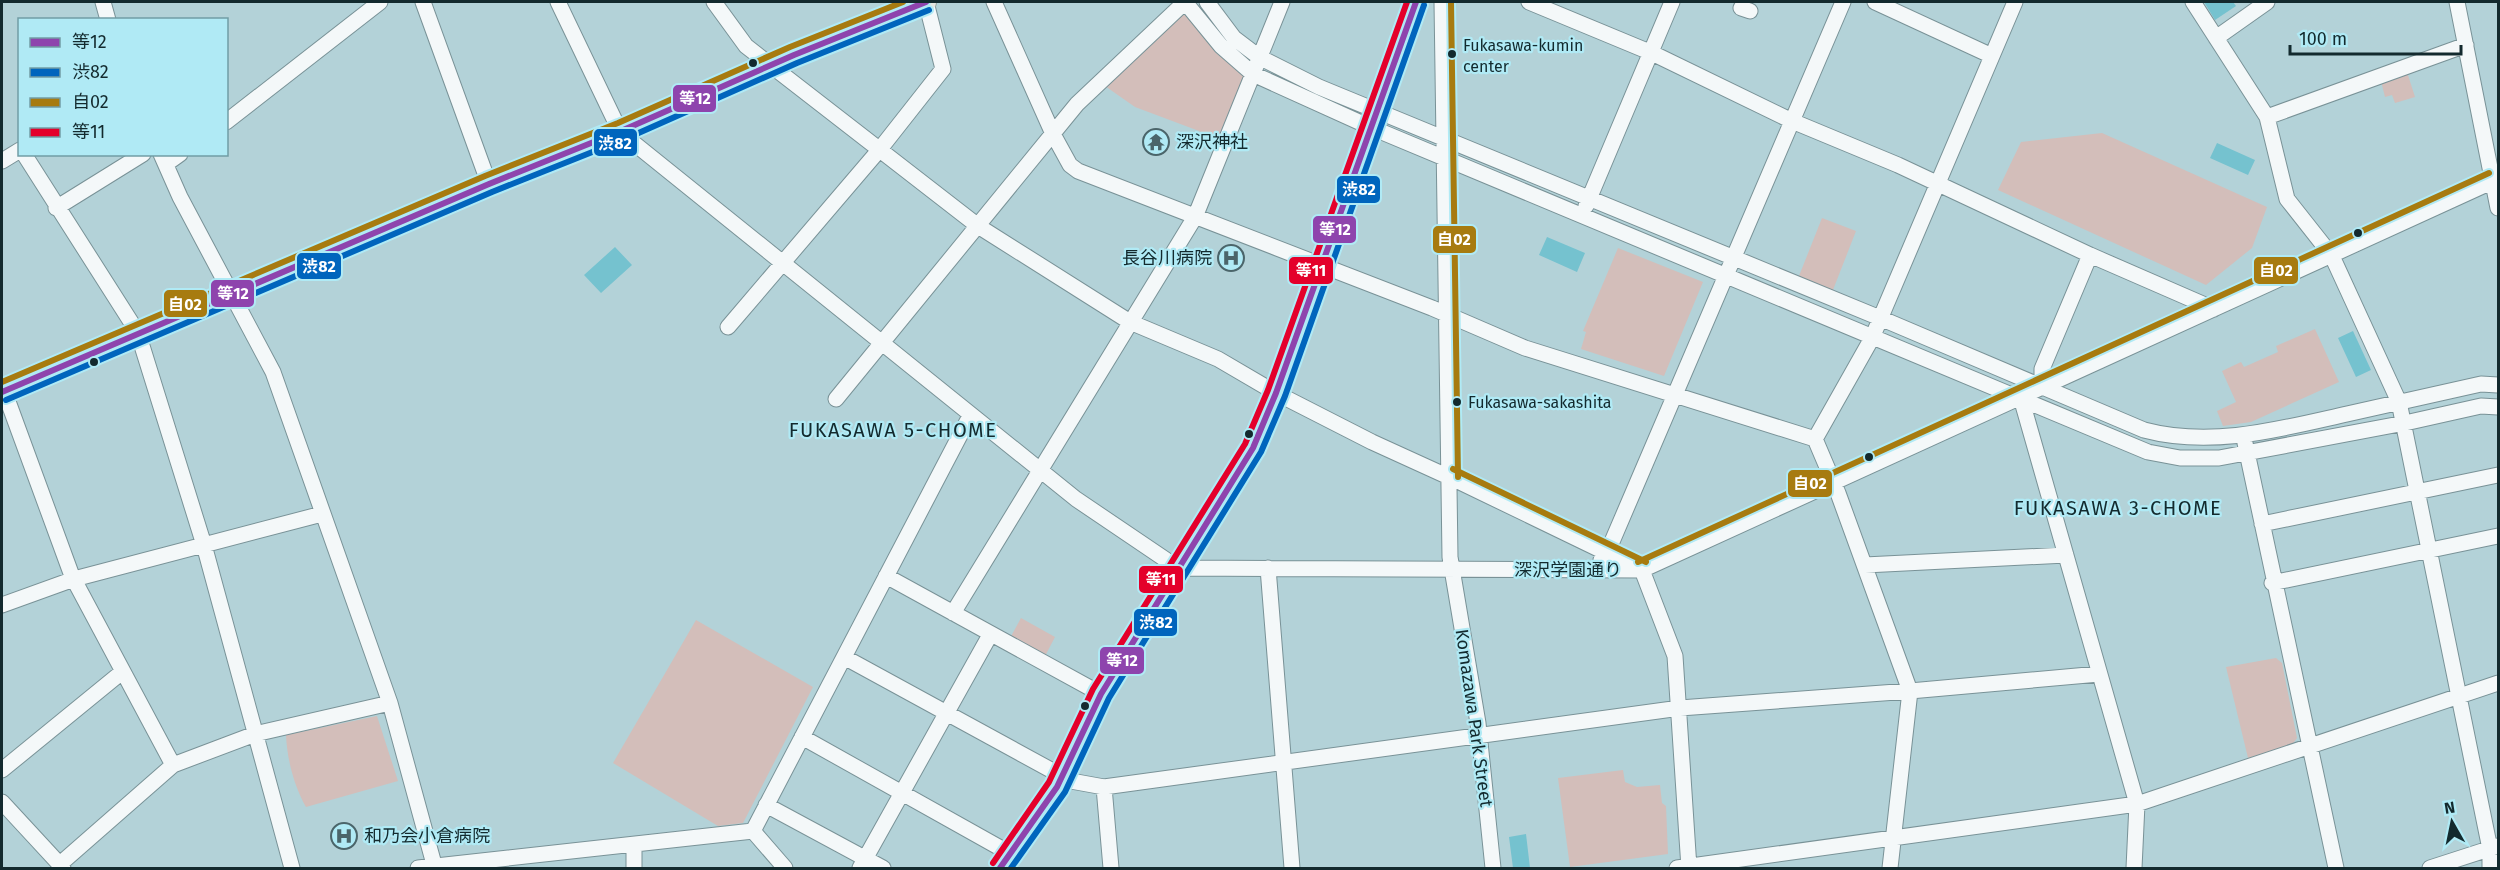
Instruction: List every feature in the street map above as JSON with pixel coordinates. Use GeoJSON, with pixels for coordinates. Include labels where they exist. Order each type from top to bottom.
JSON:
{"type":"FeatureCollection","features":[{"type":"Feature","properties":{"kind":"main road"},"geometry":{"type":"LineString","coordinates":[[3,389],[233,294],[489,184],[621,131],[771,65],[926,2]]}},
{"type":"Feature","properties":{"kind":"street"},"geometry":{"type":"LineString","coordinates":[[103,2],[107,18]]}},
{"type":"Feature","properties":{"kind":"street"},"geometry":{"type":"LineString","coordinates":[[228,120],[380,2]]}},
{"type":"Feature","properties":{"kind":"street"},"geometry":{"type":"LineString","coordinates":[[423,2],[489,184]]}},
{"type":"Feature","properties":{"kind":"street"},"geometry":{"type":"LineString","coordinates":[[558,2],[621,131],[645,153],[1076,500],[1178,568]]}},
{"type":"Feature","properties":{"kind":"street"},"geometry":{"type":"LineString","coordinates":[[714,2],[746,46],[978,226],[1130,322],[1218,358],[1276,393],[1372,442],[1642,570],[1675,656],[1680,708],[1685,868],[2137,804],[2499,683]]}},
{"type":"Feature","properties":{"kind":"street"},"geometry":{"type":"LineString","coordinates":[[728,327],[880,149],[942,69],[926,2]]}},
{"type":"Feature","properties":{"kind":"street"},"geometry":{"type":"LineString","coordinates":[[994,2],[1053,134],[1070,165],[1078,171],[1525,348],[1815,439],[1834,482],[1910,691],[1890,868]]}},
{"type":"Feature","properties":{"kind":"street"},"geometry":{"type":"LineString","coordinates":[[836,399],[1077,104],[1185,2],[1221,46],[1253,74],[1370,127],[2148,452],[2180,458],[2219,458],[2405,423],[2481,406],[2499,406]]}},
{"type":"Feature","properties":{"kind":"street"},"geometry":{"type":"LineString","coordinates":[[1208,2],[1234,38],[1259,57],[1319,87],[1880,318],[2144,430],[2171,437],[2226,438],[2294,426],[2481,384],[2499,386]]}},
{"type":"Feature","properties":{"kind":"street"},"geometry":{"type":"LineString","coordinates":[[953,613],[1195,217],[1282,2]]}},
{"type":"Feature","properties":{"kind":"street"},"geometry":{"type":"LineString","coordinates":[[1000,868],[1063,777],[1101,694],[1249,457],[1276,393],[1416,2]]}},
{"type":"Feature","properties":{"kind":"street"},"geometry":{"type":"LineString","coordinates":[[1442,2],[1449,477]]}},
{"type":"Feature","properties":{"kind":"street"},"geometry":{"type":"LineString","coordinates":[[1529,2],[1652,53],[1792,121],[1937,183],[2214,309]]}},
{"type":"Feature","properties":{"kind":"street"},"geometry":{"type":"LineString","coordinates":[[1582,215],[1672,2]]}},
{"type":"Feature","properties":{"kind":"street"},"geometry":{"type":"LineString","coordinates":[[1594,570],[1607,552],[1843,2]]}},
{"type":"Feature","properties":{"kind":"street"},"geometry":{"type":"LineString","coordinates":[[1875,2],[1992,56]]}},
{"type":"Feature","properties":{"kind":"street"},"geometry":{"type":"LineString","coordinates":[[1815,439],[1872,338],[2015,2]]}},
{"type":"Feature","properties":{"kind":"street"},"geometry":{"type":"LineString","coordinates":[[2193,2],[2267,117],[2287,199],[2332,256],[2399,402],[2459,697],[2494,847],[2490,868]]}},
{"type":"Feature","properties":{"kind":"street"},"geometry":{"type":"LineString","coordinates":[[2216,38],[2267,2]]}},
{"type":"Feature","properties":{"kind":"street"},"geometry":{"type":"LineString","coordinates":[[2457,2],[2496,180],[2499,208]]}},
{"type":"Feature","properties":{"kind":"street"},"geometry":{"type":"LineString","coordinates":[[2267,117],[2466,45]]}},
{"type":"Feature","properties":{"kind":"street"},"geometry":{"type":"LineString","coordinates":[[2,161],[18,151]]}},
{"type":"Feature","properties":{"kind":"street"},"geometry":{"type":"LineString","coordinates":[[25,156],[56,208],[138,333],[204,545],[292,868]]}},
{"type":"Feature","properties":{"kind":"street"},"geometry":{"type":"LineString","coordinates":[[56,208],[140,156]]}},
{"type":"Feature","properties":{"kind":"street"},"geometry":{"type":"LineString","coordinates":[[164,159],[180,197],[273,372],[390,703],[435,867]]}},
{"type":"Feature","properties":{"kind":"street","name":"深沢学園通り"},"geometry":{"type":"LineString","coordinates":[[1178,568],[1642,570],[2496,180]]}},
{"type":"Feature","properties":{"kind":"street"},"geometry":{"type":"LineString","coordinates":[[2042,388],[2042,369],[2091,255]]}},
{"type":"Feature","properties":{"kind":"street"},"geometry":{"type":"LineString","coordinates":[[3,389],[74,579],[172,765]]}},
{"type":"Feature","properties":{"kind":"street"},"geometry":{"type":"LineString","coordinates":[[2021,398],[2137,804],[2134,868]]}},
{"type":"Feature","properties":{"kind":"street"},"geometry":{"type":"LineString","coordinates":[[753,831],[970,416]]}},
{"type":"Feature","properties":{"kind":"street"},"geometry":{"type":"LineString","coordinates":[[2243,435],[2336,868]]}},
{"type":"Feature","properties":{"kind":"street"},"geometry":{"type":"LineString","coordinates":[[2262,524],[2499,475]]}},
{"type":"Feature","properties":{"kind":"street","name":"Komazawa Park Street"},"geometry":{"type":"LineString","coordinates":[[1449,477],[1452,569],[1479,735],[1493,868]]}},
{"type":"Feature","properties":{"kind":"street"},"geometry":{"type":"LineString","coordinates":[[2,605],[74,579],[322,514]]}},
{"type":"Feature","properties":{"kind":"street"},"geometry":{"type":"LineString","coordinates":[[2273,582],[2499,536]]}},
{"type":"Feature","properties":{"kind":"street"},"geometry":{"type":"LineString","coordinates":[[1865,565],[2066,555]]}},
{"type":"Feature","properties":{"kind":"street"},"geometry":{"type":"LineString","coordinates":[[1268,568],[1292,868]]}},
{"type":"Feature","properties":{"kind":"street"},"geometry":{"type":"LineString","coordinates":[[886,576],[1101,694]]}},
{"type":"Feature","properties":{"kind":"street"},"geometry":{"type":"LineString","coordinates":[[863,864],[990,635]]}},
{"type":"Feature","properties":{"kind":"street"},"geometry":{"type":"LineString","coordinates":[[844,657],[1071,781],[1104,787],[1680,708],[2099,674]]}},
{"type":"Feature","properties":{"kind":"street"},"geometry":{"type":"LineString","coordinates":[[2,770],[122,672]]}},
{"type":"Feature","properties":{"kind":"street"},"geometry":{"type":"LineString","coordinates":[[2,802],[61,867],[172,765],[255,734],[390,703]]}},
{"type":"Feature","properties":{"kind":"street"},"geometry":{"type":"LineString","coordinates":[[802,737],[1011,854]]}},
{"type":"Feature","properties":{"kind":"street"},"geometry":{"type":"LineString","coordinates":[[1104,787],[1111,868]]}},
{"type":"Feature","properties":{"kind":"street"},"geometry":{"type":"LineString","coordinates":[[766,805],[863,864],[883,868]]}},
{"type":"Feature","properties":{"kind":"street"},"geometry":{"type":"LineString","coordinates":[[418,868],[753,831]]}},
{"type":"Feature","properties":{"kind":"street"},"geometry":{"type":"LineString","coordinates":[[753,831],[785,868]]}},
{"type":"Feature","properties":{"kind":"street"},"geometry":{"type":"LineString","coordinates":[[634,845],[634,868]]}},
{"type":"Feature","properties":{"kind":"street"},"geometry":{"type":"LineString","coordinates":[[2430,868],[2494,847]]}},
{"type":"Feature","properties":{"kind":"shaded area"},"geometry":{"type":"Polygon","coordinates":[[[1182,11],[1245,77],[1223,140],[1135,107],[1105,86],[1182,11]]]}},
{"type":"Feature","properties":{"kind":"shaded area"},"geometry":{"type":"Polygon","coordinates":[[[2407,72],[2415,97],[2395,103],[2392,95],[2385,97],[2381,81],[2407,72]]]}},
{"type":"Feature","properties":{"kind":"shaded area"},"geometry":{"type":"Polygon","coordinates":[[[2102,133],[2267,207],[2252,248],[2206,285],[1998,190],[2021,142],[2102,133]]]}},
{"type":"Feature","properties":{"kind":"shaded area"},"geometry":{"type":"Polygon","coordinates":[[[1822,218],[1856,231],[1831,295],[1797,281],[1822,218]]]}},
{"type":"Feature","properties":{"kind":"shaded area"},"geometry":{"type":"Polygon","coordinates":[[[1618,248],[1703,282],[1664,376],[1581,349],[1586,332],[1583,331],[1618,248]]]}},
{"type":"Feature","properties":{"kind":"shaded area"},"geometry":{"type":"Polygon","coordinates":[[[2315,329],[2339,382],[2251,422],[2223,426],[2217,411],[2236,402],[2222,371],[2241,362],[2244,367],[2278,352],[2276,346],[2315,329]]]}},
{"type":"Feature","properties":{"kind":"shaded area"},"geometry":{"type":"Polygon","coordinates":[[[1021,618],[1055,637],[1043,660],[1009,640],[1021,618]]]}},
{"type":"Feature","properties":{"kind":"shaded area"},"geometry":{"type":"Polygon","coordinates":[[[696,620],[813,687],[743,823],[718,826],[613,763],[696,620]]]}},
{"type":"Feature","properties":{"kind":"shaded area"},"geometry":{"type":"Polygon","coordinates":[[[2276,658],[2282,663],[2297,738],[2292,745],[2248,758],[2226,667],[2276,658]]]}},
{"type":"Feature","properties":{"kind":"shaded area"},"geometry":{"type":"Polygon","coordinates":[[[377,716],[398,781],[306,807],[292,772],[286,735],[377,716]]]}},
{"type":"Feature","properties":{"kind":"shaded area"},"geometry":{"type":"Polygon","coordinates":[[[1623,770],[1625,782],[1637,787],[1660,785],[1662,803],[1666,806],[1668,854],[1570,867],[1558,778],[1623,770]]]}},
{"type":"Feature","properties":{"kind":"water"},"geometry":{"type":"Polygon","coordinates":[[[2204,2],[2233,2],[2236,6],[2215,20],[2204,2]]]}},
{"type":"Feature","properties":{"kind":"water"},"geometry":{"type":"Polygon","coordinates":[[[2217,143],[2255,160],[2248,175],[2210,158],[2217,143]]]}},
{"type":"Feature","properties":{"kind":"water"},"geometry":{"type":"Polygon","coordinates":[[[1547,237],[1585,253],[1577,272],[1539,255],[1547,237]]]}},
{"type":"Feature","properties":{"kind":"water"},"geometry":{"type":"Polygon","coordinates":[[[615,247],[632,265],[601,293],[584,275],[615,247]]]}},
{"type":"Feature","properties":{"kind":"water"},"geometry":{"type":"Polygon","coordinates":[[[2353,331],[2371,370],[2356,377],[2338,338],[2353,331]]]}},
{"type":"Feature","properties":{"kind":"water"},"geometry":{"type":"Polygon","coordinates":[[[1526,834],[1530,868],[1513,868],[1509,837],[1526,834]]]}},
{"type":"Feature","properties":{"kind":"transit line","name":"自02"},"geometry":{"type":"LineString","coordinates":[[2,382],[485,176],[618,123],[790,47],[903,2]]}},
{"type":"Feature","properties":{"kind":"transit line","name":"等12"},"geometry":{"type":"LineString","coordinates":[[2,392],[489,184],[621,131],[794,55],[926,2]]}},
{"type":"Feature","properties":{"kind":"transit line","name":"等11"},"geometry":{"type":"LineString","coordinates":[[993,863],[1049,782],[1093,689],[1245,444],[1268,390],[1407,2]]}},
{"type":"Feature","properties":{"kind":"transit line","name":"等12"},"geometry":{"type":"LineString","coordinates":[[1000,868],[1057,787],[1101,694],[1253,448],[1276,393],[1416,2]]}},
{"type":"Feature","properties":{"kind":"transit line","name":"自02"},"geometry":{"type":"LineString","coordinates":[[1451,2],[1458,477]]}},
{"type":"Feature","properties":{"kind":"transit line","name":"渋82"},"geometry":{"type":"LineString","coordinates":[[1011,868],[1065,792],[1109,698],[1261,452],[1285,396],[1424,5]]}},
{"type":"Feature","properties":{"kind":"transit line","name":"渋82"},"geometry":{"type":"LineString","coordinates":[[6,400],[492,192],[625,139],[797,63],[929,10]]}},
{"type":"Feature","properties":{"kind":"transit line","name":"自02"},"geometry":{"type":"LineString","coordinates":[[1638,562],[2489,173]]}},
{"type":"Feature","properties":{"kind":"transit line","name":"自02"},"geometry":{"type":"LineString","coordinates":[[1453,469],[1646,562]]}},
{"type":"Feature","properties":{"kind":"place","name":"Fukasawa-kumin center"},"geometry":{"type":"Point","coordinates":[1452,54]}},
{"type":"Feature","properties":{"kind":"place","name":"深沢神社"},"geometry":{"type":"Point","coordinates":[1156,142]}},
{"type":"Feature","properties":{"kind":"place","name":"長谷川病院"},"geometry":{"type":"Point","coordinates":[1231,258]}},
{"type":"Feature","properties":{"kind":"place","name":"Fukasawa-sakashita"},"geometry":{"type":"Point","coordinates":[1457,402]}},
{"type":"Feature","properties":{"kind":"place","name":"和乃会小倉病院"},"geometry":{"type":"Point","coordinates":[344,836]}},
{"type":"Feature","properties":{"kind":"district","name":"FUKASAWA 5-CHOME"},"geometry":{"type":"Point","coordinates":[893,430]}},
{"type":"Feature","properties":{"kind":"district","name":"FUKASAWA 3-CHOME"},"geometry":{"type":"Point","coordinates":[2118,508]}}]}
